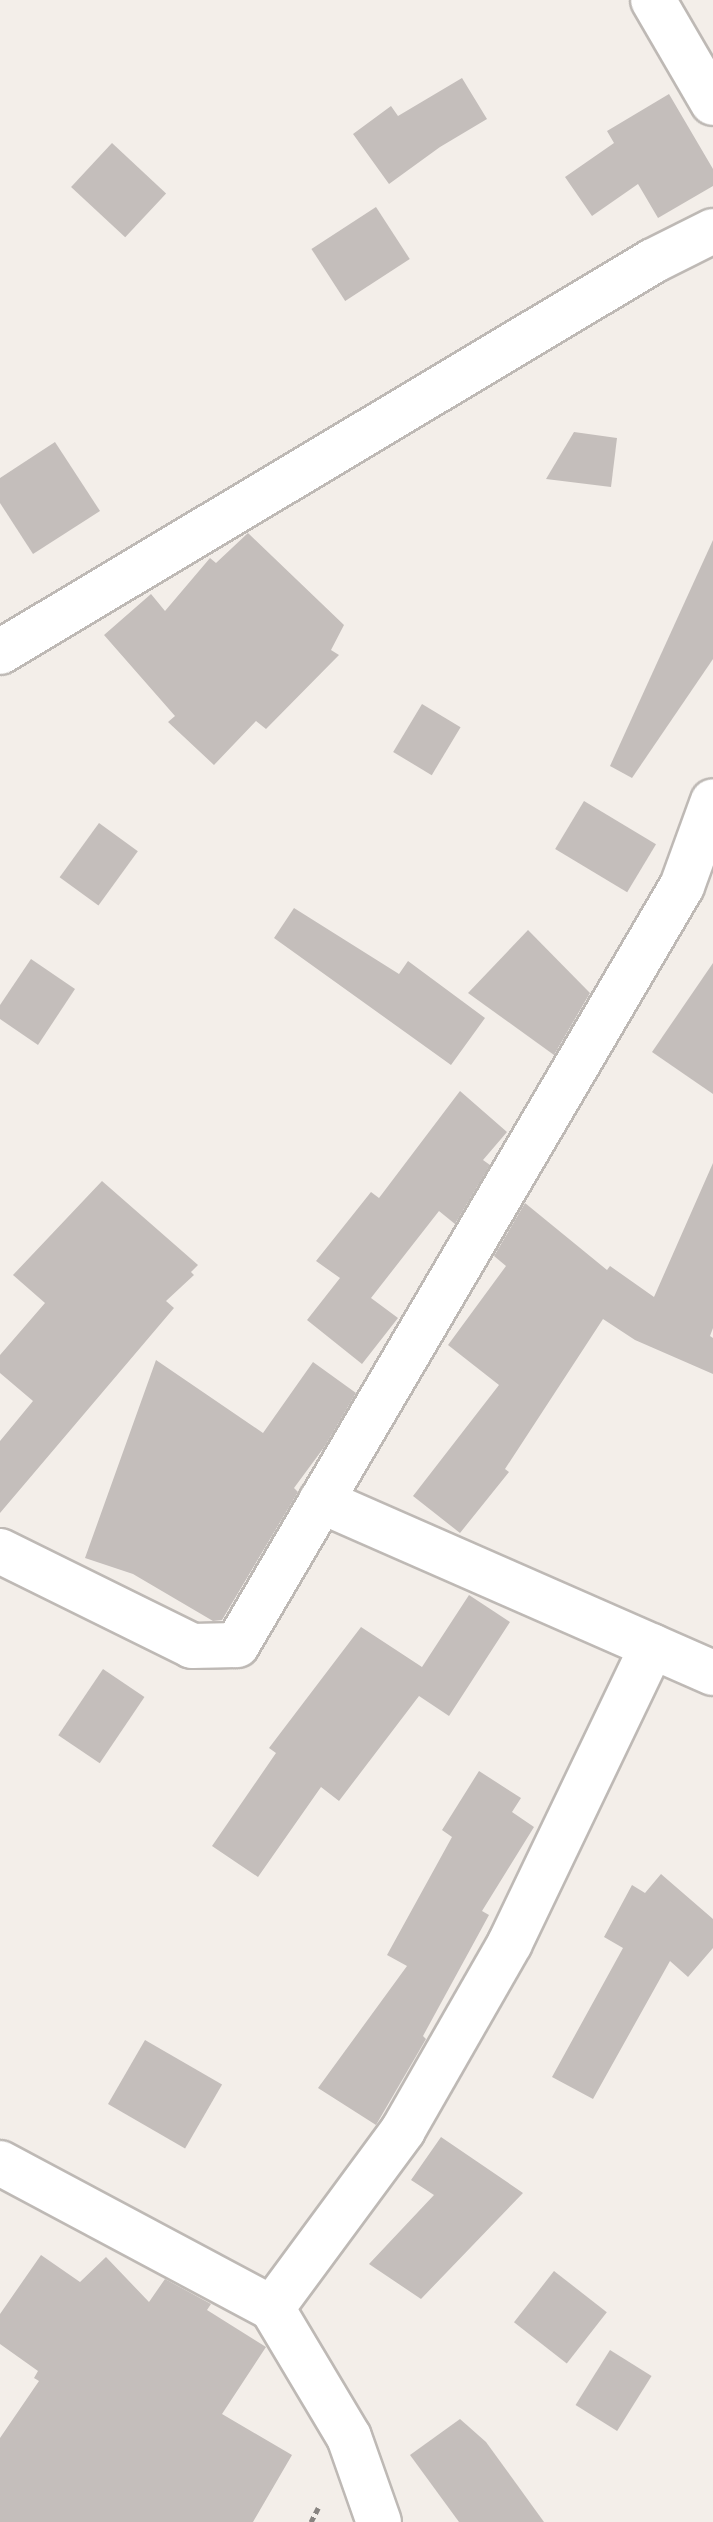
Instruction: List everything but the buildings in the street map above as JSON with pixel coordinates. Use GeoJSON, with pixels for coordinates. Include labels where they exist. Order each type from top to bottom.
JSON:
{"type":"FeatureCollection","features":[{"type":"Feature","properties":{"kind":"street"},"geometry":{"type":"LineString","coordinates":[[653,0],[713,103]]}},
{"type":"Feature","properties":{"kind":"street"},"geometry":{"type":"LineString","coordinates":[[0,652],[653,261],[713,231]]}},
{"type":"Feature","properties":{"kind":"street"},"geometry":{"type":"LineString","coordinates":[[0,1551],[192,1646],[237,1645],[321,1501],[698,891],[713,801]]}},
{"type":"Feature","properties":{"kind":"street"},"geometry":{"type":"LineString","coordinates":[[321,1501],[713,1673]]}},
{"type":"Feature","properties":{"kind":"street"},"geometry":{"type":"LineString","coordinates":[[272,2308],[410,2117],[510,1943],[652,1646]]}},
{"type":"Feature","properties":{"kind":"street"},"geometry":{"type":"LineString","coordinates":[[0,2163],[272,2308],[349,2437],[379,2522]]}}]}
